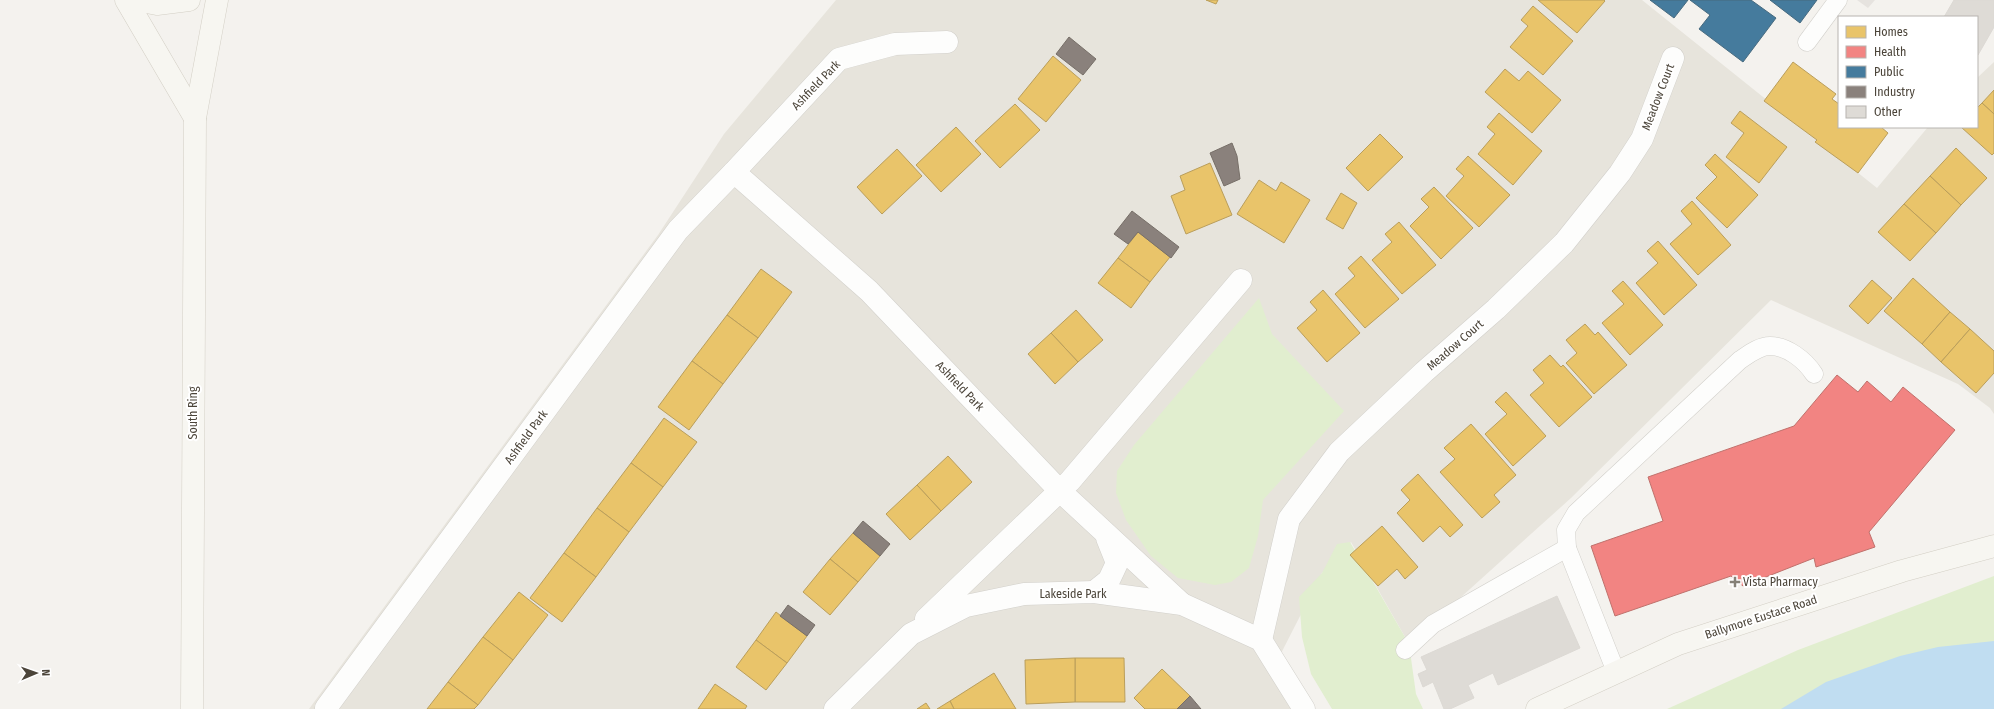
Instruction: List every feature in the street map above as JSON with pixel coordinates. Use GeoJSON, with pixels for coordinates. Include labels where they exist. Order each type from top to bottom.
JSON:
{"type":"FeatureCollection","features":[{"type":"Feature","properties":{"kind":"main road"},"geometry":{"type":"LineString","coordinates":[[126,0],[195,118]]}},
{"type":"Feature","properties":{"kind":"main road"},"geometry":{"type":"LineString","coordinates":[[136,0],[157,4],[190,0]]}},
{"type":"Feature","properties":{"kind":"main road","name":"South Ring"},"geometry":{"type":"LineString","coordinates":[[192,709],[195,118],[216,0]]}},
{"type":"Feature","properties":{"kind":"main road","name":"Ballymore Eustace Road"},"geometry":{"type":"LineString","coordinates":[[1537,709],[1678,644],[1902,571],[1994,546]]}},
{"type":"Feature","properties":{"kind":"street","name":"Ashfield Park"},"geometry":{"type":"LineString","coordinates":[[326,708],[678,230],[839,59],[895,44],[947,42]]}},
{"type":"Feature","properties":{"kind":"street","name":"Meadow Court"},"geometry":{"type":"LineString","coordinates":[[1262,640],[1289,519],[1339,452],[1424,372],[1496,309],[1564,243],[1620,173],[1642,139],[1673,58]]}},
{"type":"Feature","properties":{"kind":"street","name":"Ashfield Park"},"geometry":{"type":"LineString","coordinates":[[734,172],[869,291],[1059,490],[1182,604]]}},
{"type":"Feature","properties":{"kind":"street"},"geometry":{"type":"LineString","coordinates":[[910,634],[1070,481],[1241,280]]}},
{"type":"Feature","properties":{"kind":"street"},"geometry":{"type":"LineString","coordinates":[[1094,592],[1109,580],[1117,563],[1105,534]]}},
{"type":"Feature","properties":{"kind":"street","name":"Lakeside Park"},"geometry":{"type":"LineString","coordinates":[[835,709],[910,634],[966,606],[1024,594],[1094,592],[1182,604],[1262,640]]}},
{"type":"Feature","properties":{"kind":"street"},"geometry":{"type":"LineString","coordinates":[[1262,640],[1304,709]]}},
{"type":"Feature","properties":{"kind":"lane"},"geometry":{"type":"LineString","coordinates":[[1807,42],[1838,0]]}},
{"type":"Feature","properties":{"kind":"lane"},"geometry":{"type":"LineString","coordinates":[[1616,672],[1567,548],[1566,530],[1576,513],[1740,360],[1753,351],[1770,346],[1787,350],[1808,366],[1814,374]]}},
{"type":"Feature","properties":{"kind":"lane"},"geometry":{"type":"LineString","coordinates":[[1405,650],[1433,624],[1567,548]]}},
{"type":"Feature","properties":{"kind":"shaded area"},"geometry":{"type":"Polygon","coordinates":[[[836,0],[1642,0],[1877,188],[1927,128],[1978,128],[1978,77],[1994,62],[1994,414],[1990,408],[1958,384],[1771,300],[1571,498],[1409,644],[1351,542],[1322,573],[1271,673],[1299,709],[309,709],[658,235],[724,134],[836,0]]]}},
{"type":"Feature","properties":{"kind":"shaded area"},"geometry":{"type":"Polygon","coordinates":[[[1857,0],[1875,0],[1868,8],[1857,0]]]}},
{"type":"Feature","properties":{"kind":"green space"},"geometry":{"type":"Polygon","coordinates":[[[1259,298],[1272,334],[1344,411],[1263,500],[1258,536],[1249,568],[1231,582],[1215,585],[1178,578],[1151,556],[1126,520],[1116,493],[1117,471],[1134,445],[1259,298]]]}},
{"type":"Feature","properties":{"kind":"green space"},"geometry":{"type":"Polygon","coordinates":[[[1350,542],[1409,644],[1416,694],[1423,709],[1332,709],[1311,674],[1302,637],[1299,597],[1322,573],[1337,544],[1350,542]]]}},
{"type":"Feature","properties":{"kind":"green space"},"geometry":{"type":"Polygon","coordinates":[[[1994,576],[1994,709],[1667,709],[1798,650],[1994,576]]]}},
{"type":"Feature","properties":{"kind":"water"},"geometry":{"type":"Polygon","coordinates":[[[1994,641],[1994,709],[1781,709],[1826,682],[1900,656],[1938,647],[1994,641]]]}},
{"type":"Feature","properties":{"kind":"building: Homes"},"geometry":{"type":"Polygon","coordinates":[[[1206,0],[1218,0],[1216,4],[1206,0]]]}},
{"type":"Feature","properties":{"kind":"building: Homes"},"geometry":{"type":"Polygon","coordinates":[[[1538,0],[1604,0],[1605,1],[1577,33],[1538,0]]]}},
{"type":"Feature","properties":{"kind":"building: Homes"},"geometry":{"type":"Polygon","coordinates":[[[1533,6],[1573,41],[1543,75],[1510,47],[1528,26],[1521,20],[1533,6]]]}},
{"type":"Feature","properties":{"kind":"building: Homes"},"geometry":{"type":"Polygon","coordinates":[[[1053,56],[1081,80],[1046,122],[1018,99],[1053,56]]]}},
{"type":"Feature","properties":{"kind":"building: Homes"},"geometry":{"type":"Polygon","coordinates":[[[1793,62],[1836,94],[1832,99],[1838,103],[1838,128],[1882,128],[1888,133],[1858,173],[1815,142],[1817,140],[1764,101],[1793,62]]]}},
{"type":"Feature","properties":{"kind":"building: Homes"},"geometry":{"type":"Polygon","coordinates":[[[1505,69],[1519,81],[1528,71],[1561,100],[1532,133],[1485,92],[1505,69]]]}},
{"type":"Feature","properties":{"kind":"building: Homes"},"geometry":{"type":"Polygon","coordinates":[[[1994,90],[1994,114],[1982,103],[1994,90]]]}},
{"type":"Feature","properties":{"kind":"building: Homes"},"geometry":{"type":"Polygon","coordinates":[[[1982,103],[1994,114],[1994,153],[1992,155],[1962,128],[1978,128],[1978,107],[1982,103]]]}},
{"type":"Feature","properties":{"kind":"building: Homes"},"geometry":{"type":"Polygon","coordinates":[[[1015,104],[1040,130],[1000,168],[975,141],[1015,104]]]}},
{"type":"Feature","properties":{"kind":"building: Homes"},"geometry":{"type":"Polygon","coordinates":[[[1740,111],[1787,147],[1759,183],[1726,157],[1744,133],[1731,123],[1740,111]]]}},
{"type":"Feature","properties":{"kind":"building: Homes"},"geometry":{"type":"Polygon","coordinates":[[[1499,113],[1542,151],[1513,185],[1478,154],[1495,134],[1487,127],[1499,113]]]}},
{"type":"Feature","properties":{"kind":"building: Homes"},"geometry":{"type":"Polygon","coordinates":[[[956,127],[981,154],[941,192],[916,165],[956,127]]]}},
{"type":"Feature","properties":{"kind":"building: Homes"},"geometry":{"type":"Polygon","coordinates":[[[1380,134],[1403,157],[1368,191],[1346,168],[1380,134]]]}},
{"type":"Feature","properties":{"kind":"building: Homes"},"geometry":{"type":"Polygon","coordinates":[[[1956,148],[1987,178],[1961,205],[1930,176],[1956,148]]]}},
{"type":"Feature","properties":{"kind":"building: Homes"},"geometry":{"type":"Polygon","coordinates":[[[897,149],[922,176],[882,214],[857,187],[897,149]]]}},
{"type":"Feature","properties":{"kind":"building: Homes"},"geometry":{"type":"Polygon","coordinates":[[[1715,154],[1758,195],[1727,228],[1696,198],[1717,177],[1705,165],[1715,154]]]}},
{"type":"Feature","properties":{"kind":"building: Homes"},"geometry":{"type":"Polygon","coordinates":[[[1468,156],[1510,195],[1479,227],[1446,196],[1464,176],[1456,169],[1468,156]]]}},
{"type":"Feature","properties":{"kind":"building: Homes"},"geometry":{"type":"Polygon","coordinates":[[[1210,163],[1232,215],[1186,234],[1171,196],[1185,190],[1180,176],[1210,163]]]}},
{"type":"Feature","properties":{"kind":"building: Homes"},"geometry":{"type":"Polygon","coordinates":[[[1930,176],[1961,205],[1936,233],[1904,204],[1930,176]]]}},
{"type":"Feature","properties":{"kind":"building: Homes"},"geometry":{"type":"Polygon","coordinates":[[[1259,180],[1276,191],[1281,182],[1310,200],[1284,243],[1237,214],[1259,180]]]}},
{"type":"Feature","properties":{"kind":"building: Homes"},"geometry":{"type":"Polygon","coordinates":[[[1434,187],[1473,228],[1441,259],[1410,226],[1429,207],[1421,199],[1434,187]]]}},
{"type":"Feature","properties":{"kind":"building: Homes"},"geometry":{"type":"Polygon","coordinates":[[[1341,193],[1357,203],[1343,229],[1326,219],[1341,193]]]}},
{"type":"Feature","properties":{"kind":"building: Homes"},"geometry":{"type":"Polygon","coordinates":[[[1692,201],[1731,245],[1698,275],[1670,244],[1692,224],[1681,211],[1692,201]]]}},
{"type":"Feature","properties":{"kind":"building: Homes"},"geometry":{"type":"Polygon","coordinates":[[[1904,204],[1936,233],[1910,261],[1878,232],[1904,204]]]}},
{"type":"Feature","properties":{"kind":"building: Homes"},"geometry":{"type":"Polygon","coordinates":[[[1399,222],[1436,265],[1402,294],[1372,260],[1392,242],[1385,234],[1399,222]]]}},
{"type":"Feature","properties":{"kind":"building: Homes"},"geometry":{"type":"Polygon","coordinates":[[[1138,232],[1170,257],[1150,282],[1118,258],[1138,232]]]}},
{"type":"Feature","properties":{"kind":"building: Homes"},"geometry":{"type":"Polygon","coordinates":[[[1658,241],[1697,285],[1664,315],[1636,283],[1658,263],[1647,251],[1658,241]]]}},
{"type":"Feature","properties":{"kind":"building: Homes"},"geometry":{"type":"Polygon","coordinates":[[[1361,256],[1399,299],[1365,328],[1335,294],[1355,276],[1348,268],[1361,256]]]}},
{"type":"Feature","properties":{"kind":"building: Homes"},"geometry":{"type":"Polygon","coordinates":[[[1118,258],[1150,282],[1131,308],[1098,283],[1118,258]]]}},
{"type":"Feature","properties":{"kind":"building: Homes"},"geometry":{"type":"Polygon","coordinates":[[[761,269],[792,292],[758,338],[727,315],[761,269]]]}},
{"type":"Feature","properties":{"kind":"building: Homes"},"geometry":{"type":"Polygon","coordinates":[[[1913,278],[1950,312],[1922,344],[1884,311],[1913,278]]]}},
{"type":"Feature","properties":{"kind":"building: Homes"},"geometry":{"type":"Polygon","coordinates":[[[1872,280],[1892,298],[1868,324],[1849,306],[1872,280]]]}},
{"type":"Feature","properties":{"kind":"building: Homes"},"geometry":{"type":"Polygon","coordinates":[[[1623,281],[1663,325],[1630,355],[1602,323],[1624,304],[1612,291],[1623,281]]]}},
{"type":"Feature","properties":{"kind":"building: Homes"},"geometry":{"type":"Polygon","coordinates":[[[1323,290],[1360,333],[1327,362],[1297,328],[1317,310],[1310,302],[1323,290]]]}},
{"type":"Feature","properties":{"kind":"building: Homes"},"geometry":{"type":"Polygon","coordinates":[[[1076,310],[1103,340],[1078,362],[1051,333],[1076,310]]]}},
{"type":"Feature","properties":{"kind":"building: Homes"},"geometry":{"type":"Polygon","coordinates":[[[1950,312],[1970,329],[1941,362],[1922,344],[1950,312]]]}},
{"type":"Feature","properties":{"kind":"building: Homes"},"geometry":{"type":"Polygon","coordinates":[[[727,315],[758,338],[723,384],[692,361],[727,315]]]}},
{"type":"Feature","properties":{"kind":"building: Homes"},"geometry":{"type":"Polygon","coordinates":[[[1585,324],[1595,335],[1598,332],[1627,365],[1594,394],[1566,363],[1577,353],[1566,340],[1585,324]]]}},
{"type":"Feature","properties":{"kind":"building: Homes"},"geometry":{"type":"Polygon","coordinates":[[[1970,329],[1994,351],[1994,373],[1976,393],[1941,362],[1970,329]]]}},
{"type":"Feature","properties":{"kind":"building: Homes"},"geometry":{"type":"Polygon","coordinates":[[[1051,333],[1078,362],[1055,384],[1028,354],[1051,333]]]}},
{"type":"Feature","properties":{"kind":"building: Homes"},"geometry":{"type":"Polygon","coordinates":[[[1550,355],[1561,367],[1563,365],[1592,397],[1559,427],[1530,395],[1544,383],[1533,370],[1550,355]]]}},
{"type":"Feature","properties":{"kind":"building: Homes"},"geometry":{"type":"Polygon","coordinates":[[[692,361],[723,384],[689,430],[658,407],[692,361]]]}},
{"type":"Feature","properties":{"kind":"building: Homes"},"geometry":{"type":"Polygon","coordinates":[[[1506,392],[1546,436],[1513,466],[1485,434],[1507,414],[1495,402],[1506,392]]]}},
{"type":"Feature","properties":{"kind":"building: Homes"},"geometry":{"type":"Polygon","coordinates":[[[664,418],[697,442],[663,487],[631,463],[664,418]]]}},
{"type":"Feature","properties":{"kind":"building: Homes"},"geometry":{"type":"Polygon","coordinates":[[[1471,424],[1516,475],[1494,495],[1500,502],[1482,518],[1440,472],[1455,459],[1444,448],[1471,424]]]}},
{"type":"Feature","properties":{"kind":"building: Homes"},"geometry":{"type":"Polygon","coordinates":[[[948,456],[972,482],[941,511],[917,485],[948,456]]]}},
{"type":"Feature","properties":{"kind":"building: Homes"},"geometry":{"type":"Polygon","coordinates":[[[631,463],[663,487],[629,532],[597,508],[631,463]]]}},
{"type":"Feature","properties":{"kind":"building: Homes"},"geometry":{"type":"Polygon","coordinates":[[[1418,474],[1463,525],[1450,537],[1440,526],[1423,542],[1397,513],[1410,500],[1401,490],[1418,474]]]}},
{"type":"Feature","properties":{"kind":"building: Homes"},"geometry":{"type":"Polygon","coordinates":[[[917,485],[941,511],[910,540],[886,514],[917,485]]]}},
{"type":"Feature","properties":{"kind":"building: Homes"},"geometry":{"type":"Polygon","coordinates":[[[597,508],[629,532],[596,577],[564,553],[597,508]]]}},
{"type":"Feature","properties":{"kind":"building: Homes"},"geometry":{"type":"Polygon","coordinates":[[[1382,526],[1418,567],[1405,579],[1397,569],[1378,586],[1350,555],[1382,526]]]}},
{"type":"Feature","properties":{"kind":"building: Homes"},"geometry":{"type":"Polygon","coordinates":[[[853,533],[880,556],[858,582],[830,559],[853,533]]]}},
{"type":"Feature","properties":{"kind":"building: Homes"},"geometry":{"type":"Polygon","coordinates":[[[564,553],[596,577],[562,622],[530,598],[564,553]]]}},
{"type":"Feature","properties":{"kind":"building: Homes"},"geometry":{"type":"Polygon","coordinates":[[[830,559],[858,582],[830,615],[803,592],[830,559]]]}},
{"type":"Feature","properties":{"kind":"building: Homes"},"geometry":{"type":"Polygon","coordinates":[[[519,592],[548,615],[513,660],[483,637],[519,592]]]}},
{"type":"Feature","properties":{"kind":"building: Homes"},"geometry":{"type":"Polygon","coordinates":[[[776,612],[807,636],[787,663],[756,640],[776,612]]]}},
{"type":"Feature","properties":{"kind":"building: Homes"},"geometry":{"type":"Polygon","coordinates":[[[483,637],[513,660],[478,705],[448,682],[483,637]]]}},
{"type":"Feature","properties":{"kind":"building: Homes"},"geometry":{"type":"Polygon","coordinates":[[[756,640],[787,663],[766,690],[736,667],[756,640]]]}},
{"type":"Feature","properties":{"kind":"building: Homes"},"geometry":{"type":"Polygon","coordinates":[[[1075,658],[1124,658],[1125,702],[1075,702],[1075,658]]]}},
{"type":"Feature","properties":{"kind":"building: Homes"},"geometry":{"type":"Polygon","coordinates":[[[1075,658],[1075,702],[1026,704],[1025,660],[1075,658]]]}},
{"type":"Feature","properties":{"kind":"building: Homes"},"geometry":{"type":"Polygon","coordinates":[[[1162,669],[1190,696],[1177,709],[1145,709],[1134,698],[1162,669]]]}},
{"type":"Feature","properties":{"kind":"building: Homes"},"geometry":{"type":"Polygon","coordinates":[[[994,673],[1016,709],[954,709],[950,701],[994,673]]]}},
{"type":"Feature","properties":{"kind":"building: Homes"},"geometry":{"type":"Polygon","coordinates":[[[448,682],[478,705],[474,709],[427,709],[448,682]]]}},
{"type":"Feature","properties":{"kind":"building: Homes"},"geometry":{"type":"Polygon","coordinates":[[[715,684],[747,706],[745,709],[698,709],[715,684]]]}},
{"type":"Feature","properties":{"kind":"building: Homes"},"geometry":{"type":"Polygon","coordinates":[[[950,701],[954,709],[937,709],[950,701]]]}},
{"type":"Feature","properties":{"kind":"building: Homes"},"geometry":{"type":"Polygon","coordinates":[[[926,703],[930,709],[917,709],[926,703]]]}},
{"type":"Feature","properties":{"kind":"building: Health"},"geometry":{"type":"Polygon","coordinates":[[[1837,375],[1858,392],[1867,381],[1891,402],[1903,387],[1955,430],[1869,532],[1875,547],[1816,567],[1814,558],[1743,586],[1731,576],[1615,616],[1591,546],[1663,521],[1648,477],[1794,426],[1837,375]]]}},
{"type":"Feature","properties":{"kind":"building: Public"},"geometry":{"type":"Polygon","coordinates":[[[1650,0],[1688,0],[1674,18],[1650,0]]]}},
{"type":"Feature","properties":{"kind":"building: Public"},"geometry":{"type":"Polygon","coordinates":[[[1690,0],[1751,0],[1776,18],[1743,62],[1699,29],[1710,15],[1690,0]]]}},
{"type":"Feature","properties":{"kind":"building: Public"},"geometry":{"type":"Polygon","coordinates":[[[1770,0],[1817,0],[1800,23],[1770,0]]]}},
{"type":"Feature","properties":{"kind":"building: Industry"},"geometry":{"type":"Polygon","coordinates":[[[1069,37],[1096,59],[1083,75],[1056,54],[1069,37]]]}},
{"type":"Feature","properties":{"kind":"building: Industry"},"geometry":{"type":"Polygon","coordinates":[[[1232,143],[1237,156],[1240,179],[1224,186],[1210,153],[1232,143]]]}},
{"type":"Feature","properties":{"kind":"building: Industry"},"geometry":{"type":"Polygon","coordinates":[[[1132,211],[1179,247],[1171,258],[1138,232],[1128,244],[1114,234],[1132,211]]]}},
{"type":"Feature","properties":{"kind":"building: Industry"},"geometry":{"type":"Polygon","coordinates":[[[863,521],[890,544],[880,556],[853,533],[863,521]]]}},
{"type":"Feature","properties":{"kind":"building: Industry"},"geometry":{"type":"Polygon","coordinates":[[[788,605],[815,625],[807,636],[780,616],[788,605]]]}},
{"type":"Feature","properties":{"kind":"building: Industry"},"geometry":{"type":"Polygon","coordinates":[[[1190,696],[1201,709],[1177,709],[1190,696]]]}},
{"type":"Feature","properties":{"kind":"building: Other"},"geometry":{"type":"Polygon","coordinates":[[[1954,0],[1994,0],[1994,27],[1978,55],[1978,16],[1945,16],[1954,0]]]}},
{"type":"Feature","properties":{"kind":"building: Other"},"geometry":{"type":"Polygon","coordinates":[[[1557,596],[1580,648],[1498,685],[1493,673],[1468,685],[1474,698],[1450,709],[1444,709],[1433,682],[1423,687],[1418,674],[1427,670],[1421,657],[1557,596]]]}},
{"type":"Feature","properties":{"kind":"place","name":"Vista Pharmacy"},"geometry":{"type":"Point","coordinates":[1735,582]}}]}
